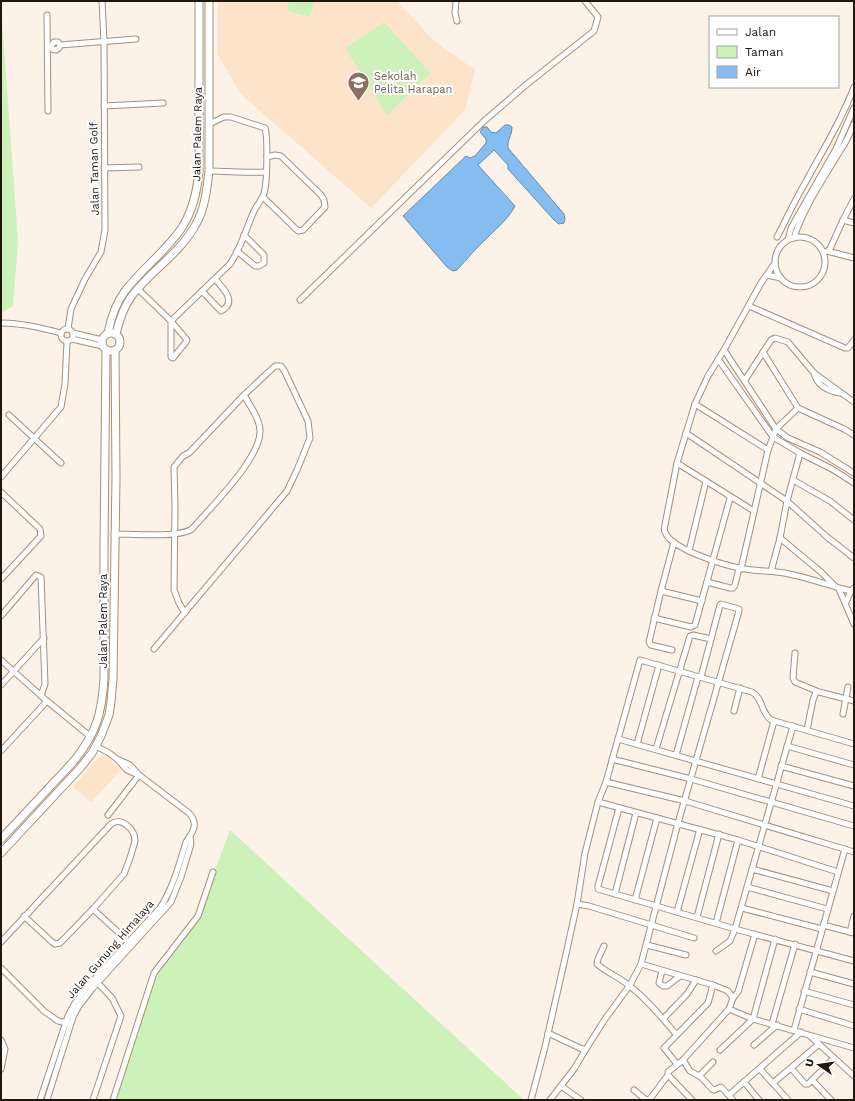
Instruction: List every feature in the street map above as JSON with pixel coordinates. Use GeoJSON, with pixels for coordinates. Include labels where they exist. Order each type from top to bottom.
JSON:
{"type":"FeatureCollection","features":[{"type":"Feature","properties":{"kind":"street","name":"Jalan Taman Golf"},"geometry":{"type":"LineString","coordinates":[[1,477],[61,408],[70,336],[71,309],[75,297],[101,252],[105,230],[104,42],[102,1]]}},
{"type":"Feature","properties":{"kind":"street","name":"Jalan Palem Raya"},"geometry":{"type":"LineString","coordinates":[[108,333],[111,319],[124,292],[180,230],[194,203],[198,187],[199,171],[199,1]]}},
{"type":"Feature","properties":{"kind":"street","name":"Jalan Palem Raya"},"geometry":{"type":"LineString","coordinates":[[116,334],[122,314],[131,297],[179,249],[196,223],[203,207],[209,172],[209,1]]}},
{"type":"Feature","properties":{"kind":"street"},"geometry":{"type":"LineString","coordinates":[[456,1],[455,13],[457,21]]}},
{"type":"Feature","properties":{"kind":"street"},"geometry":{"type":"LineString","coordinates":[[300,300],[457,146],[501,107],[594,31],[597,26],[598,17],[585,1]]}},
{"type":"Feature","properties":{"kind":"street"},"geometry":{"type":"LineString","coordinates":[[47,15],[49,46],[48,111]]}},
{"type":"Feature","properties":{"kind":"street"},"geometry":{"type":"LineString","coordinates":[[49,46],[54,42],[58,42],[60,45],[136,39]]}},
{"type":"Feature","properties":{"kind":"street"},"geometry":{"type":"LineString","coordinates":[[777,237],[804,184],[831,138],[854,87]]}},
{"type":"Feature","properties":{"kind":"street"},"geometry":{"type":"LineString","coordinates":[[104,106],[163,103]]}},
{"type":"Feature","properties":{"kind":"street"},"geometry":{"type":"LineString","coordinates":[[794,238],[802,217],[843,140],[854,108]]}},
{"type":"Feature","properties":{"kind":"street"},"geometry":{"type":"LineString","coordinates":[[138,289],[171,321],[187,340],[173,358],[171,357],[171,321],[230,264],[255,209],[263,197],[266,188],[267,157],[266,130],[264,126],[227,117],[209,124]]}},
{"type":"Feature","properties":{"kind":"street"},"geometry":{"type":"LineString","coordinates":[[788,240],[791,228],[854,124]]}},
{"type":"Feature","properties":{"kind":"street"},"geometry":{"type":"LineString","coordinates":[[263,197],[298,231],[303,230],[325,207],[324,200],[321,195],[281,156],[275,154],[267,157]]}},
{"type":"Feature","properties":{"kind":"street"},"geometry":{"type":"LineString","coordinates":[[104,168],[139,167]]}},
{"type":"Feature","properties":{"kind":"street"},"geometry":{"type":"LineString","coordinates":[[209,172],[266,172]]}},
{"type":"Feature","properties":{"kind":"street"},"geometry":{"type":"LineString","coordinates":[[829,251],[854,199]]}},
{"type":"Feature","properties":{"kind":"street"},"geometry":{"type":"LineString","coordinates":[[843,220],[854,223]]}},
{"type":"Feature","properties":{"kind":"street"},"geometry":{"type":"LineString","coordinates":[[237,251],[255,266],[260,266],[264,263],[264,255],[244,235]]}},
{"type":"Feature","properties":{"kind":"street"},"geometry":{"type":"LineString","coordinates":[[804,237],[811,239],[818,244],[822,250],[825,258],[825,266],[822,274],[814,283],[803,287],[795,287],[787,284],[781,278],[775,263],[776,255],[779,248],[788,240],[804,237]]}},
{"type":"Feature","properties":{"kind":"street"},"geometry":{"type":"LineString","coordinates":[[822,250],[854,258]]}},
{"type":"Feature","properties":{"kind":"street"},"geometry":{"type":"LineString","coordinates":[[775,263],[761,283],[708,376],[695,404],[677,463],[665,525],[666,535],[689,551],[714,561],[740,568],[772,570],[803,577],[838,588],[852,590],[846,602]]}},
{"type":"Feature","properties":{"kind":"street"},"geometry":{"type":"LineString","coordinates":[[767,275],[781,278]]}},
{"type":"Feature","properties":{"kind":"street"},"geometry":{"type":"LineString","coordinates":[[202,290],[222,311],[228,306],[229,302],[227,295],[215,279]]}},
{"type":"Feature","properties":{"kind":"street"},"geometry":{"type":"LineString","coordinates":[[749,306],[845,348],[848,348],[854,340]]}},
{"type":"Feature","properties":{"kind":"street"},"geometry":{"type":"LineString","coordinates":[[1,323],[32,326],[61,333],[64,330],[70,336],[103,345],[112,351],[120,345],[118,336],[116,334],[108,333],[105,335],[103,345]]}},
{"type":"Feature","properties":{"kind":"street"},"geometry":{"type":"LineString","coordinates":[[61,333],[62,339],[70,336]]}},
{"type":"Feature","properties":{"kind":"street"},"geometry":{"type":"LineString","coordinates":[[745,380],[772,339],[784,340],[790,344],[814,373],[818,383],[826,389],[842,393],[854,402]]}},
{"type":"Feature","properties":{"kind":"street","name":"Jalan Palem Raya"},"geometry":{"type":"LineString","coordinates":[[1,839],[73,762],[91,737],[103,700],[103,345]]}},
{"type":"Feature","properties":{"kind":"street","name":"Jalan Palem Raya"},"geometry":{"type":"LineString","coordinates":[[1,854],[81,767],[96,746],[109,715],[113,679],[116,478],[115,350]]}},
{"type":"Feature","properties":{"kind":"street"},"geometry":{"type":"LineString","coordinates":[[724,350],[776,429],[788,438],[820,452],[845,466],[854,473]]}},
{"type":"Feature","properties":{"kind":"street"},"geometry":{"type":"LineString","coordinates":[[763,352],[798,408],[854,435]]}},
{"type":"Feature","properties":{"kind":"street"},"geometry":{"type":"LineString","coordinates":[[718,359],[773,437],[800,453],[832,468],[854,483]]}},
{"type":"Feature","properties":{"kind":"street"},"geometry":{"type":"LineString","coordinates":[[154,649],[185,613],[287,491],[295,476],[310,438],[310,429],[308,421],[281,366],[275,366],[244,395],[189,453],[183,456],[174,467],[174,590],[185,613]]}},
{"type":"Feature","properties":{"kind":"street"},"geometry":{"type":"LineString","coordinates":[[114,534],[174,534],[192,529],[244,469],[254,454],[260,438],[260,430],[257,419],[244,395]]}},
{"type":"Feature","properties":{"kind":"street"},"geometry":{"type":"LineString","coordinates":[[695,404],[768,450]]}},
{"type":"Feature","properties":{"kind":"street"},"geometry":{"type":"LineString","coordinates":[[707,582],[730,588],[733,588],[735,585],[768,450],[776,429],[798,408]]}},
{"type":"Feature","properties":{"kind":"street"},"geometry":{"type":"LineString","coordinates":[[9,415],[62,463]]}},
{"type":"Feature","properties":{"kind":"street"},"geometry":{"type":"LineString","coordinates":[[686,433],[787,501],[827,537],[854,558]]}},
{"type":"Feature","properties":{"kind":"street"},"geometry":{"type":"LineString","coordinates":[[772,570],[787,501],[800,453]]}},
{"type":"Feature","properties":{"kind":"street"},"geometry":{"type":"LineString","coordinates":[[677,463],[730,498],[754,511]]}},
{"type":"Feature","properties":{"kind":"street"},"geometry":{"type":"LineString","coordinates":[[793,480],[830,501],[854,520]]}},
{"type":"Feature","properties":{"kind":"street"},"geometry":{"type":"LineString","coordinates":[[689,551],[706,481]]}},
{"type":"Feature","properties":{"kind":"street"},"geometry":{"type":"LineString","coordinates":[[1,492],[40,529],[41,536],[1,579]]}},
{"type":"Feature","properties":{"kind":"street"},"geometry":{"type":"LineString","coordinates":[[654,618],[693,627],[696,624],[730,498]]}},
{"type":"Feature","properties":{"kind":"street"},"geometry":{"type":"LineString","coordinates":[[780,538],[822,572],[838,588],[846,602],[854,624]]}},
{"type":"Feature","properties":{"kind":"street"},"geometry":{"type":"LineString","coordinates":[[672,650],[651,645],[650,634],[674,542]]}},
{"type":"Feature","properties":{"kind":"street"},"geometry":{"type":"LineString","coordinates":[[1,616],[36,575],[41,576],[45,684],[41,696]]}},
{"type":"Feature","properties":{"kind":"street"},"geometry":{"type":"LineString","coordinates":[[660,591],[702,601]]}},
{"type":"Feature","properties":{"kind":"street"},"geometry":{"type":"LineString","coordinates":[[550,1100],[580,1060],[605,1019],[630,986],[641,964],[678,823],[739,610],[720,605],[676,755]]}},
{"type":"Feature","properties":{"kind":"street"},"geometry":{"type":"LineString","coordinates":[[656,749],[691,635],[711,639]]}},
{"type":"Feature","properties":{"kind":"street"},"geometry":{"type":"LineString","coordinates":[[1,685],[44,638]]}},
{"type":"Feature","properties":{"kind":"street"},"geometry":{"type":"LineString","coordinates":[[795,653],[794,681],[816,692],[854,701]]}},
{"type":"Feature","properties":{"kind":"street"},"geometry":{"type":"LineString","coordinates":[[1,660],[47,702],[91,737]]}},
{"type":"Feature","properties":{"kind":"street"},"geometry":{"type":"LineString","coordinates":[[531,1100],[548,1033],[577,904],[585,853],[598,802],[606,782],[639,661],[642,660],[752,692],[757,695],[768,717],[774,721],[854,744]]}},
{"type":"Feature","properties":{"kind":"street"},"geometry":{"type":"LineString","coordinates":[[637,744],[659,665]]}},
{"type":"Feature","properties":{"kind":"street"},"geometry":{"type":"LineString","coordinates":[[843,714],[848,687]]}},
{"type":"Feature","properties":{"kind":"street"},"geometry":{"type":"LineString","coordinates":[[734,712],[740,688]]}},
{"type":"Feature","properties":{"kind":"street"},"geometry":{"type":"LineString","coordinates":[[807,730],[816,692]]}},
{"type":"Feature","properties":{"kind":"street"},"geometry":{"type":"LineString","coordinates":[[1,751],[47,702]]}},
{"type":"Feature","properties":{"kind":"street"},"geometry":{"type":"LineString","coordinates":[[758,779],[774,721]]}},
{"type":"Feature","properties":{"kind":"street"},"geometry":{"type":"LineString","coordinates":[[716,951],[730,940],[742,908],[764,824],[793,726]]}},
{"type":"Feature","properties":{"kind":"street"},"geometry":{"type":"LineString","coordinates":[[618,739],[854,806]]}},
{"type":"Feature","properties":{"kind":"street","name":"Jalan Gunung Himalaya"},"geometry":{"type":"LineString","coordinates":[[46,1100],[75,1003],[131,944],[160,908],[168,896],[186,842],[195,824],[189,813],[138,775],[126,770],[117,759],[96,746]]}},
{"type":"Feature","properties":{"kind":"street"},"geometry":{"type":"LineString","coordinates":[[787,746],[854,765]]}},
{"type":"Feature","properties":{"kind":"street"},"geometry":{"type":"LineString","coordinates":[[612,760],[691,779],[854,826]]}},
{"type":"Feature","properties":{"kind":"street"},"geometry":{"type":"LineString","coordinates":[[782,766],[854,786]]}},
{"type":"Feature","properties":{"kind":"street"},"geometry":{"type":"LineString","coordinates":[[108,815],[138,775]]}},
{"type":"Feature","properties":{"kind":"street"},"geometry":{"type":"LineString","coordinates":[[606,782],[685,801],[854,852]]}},
{"type":"Feature","properties":{"kind":"street"},"geometry":{"type":"LineString","coordinates":[[598,802],[719,834],[838,872]]}},
{"type":"Feature","properties":{"kind":"street"},"geometry":{"type":"LineString","coordinates":[[619,808],[598,886],[599,889],[775,940],[795,944],[854,961]]}},
{"type":"Feature","properties":{"kind":"street"},"geometry":{"type":"LineString","coordinates":[[615,894],[636,813]]}},
{"type":"Feature","properties":{"kind":"street"},"geometry":{"type":"LineString","coordinates":[[635,900],[657,818]]}},
{"type":"Feature","properties":{"kind":"street"},"geometry":{"type":"LineString","coordinates":[[1,942],[24,916],[111,824],[116,821],[120,822],[132,830],[134,834],[134,841],[124,874],[60,943],[57,944],[52,942],[24,916]]}},
{"type":"Feature","properties":{"kind":"street"},"geometry":{"type":"LineString","coordinates":[[677,912],[700,829]]}},
{"type":"Feature","properties":{"kind":"street"},"geometry":{"type":"LineString","coordinates":[[697,917],[719,834]]}},
{"type":"Feature","properties":{"kind":"street"},"geometry":{"type":"LineString","coordinates":[[716,923],[738,840]]}},
{"type":"Feature","properties":{"kind":"street"},"geometry":{"type":"LineString","coordinates":[[794,1030],[845,849]]}},
{"type":"Feature","properties":{"kind":"street"},"geometry":{"type":"LineString","coordinates":[[752,869],[833,891]]}},
{"type":"Feature","properties":{"kind":"street"},"geometry":{"type":"LineString","coordinates":[[113,1100],[154,973],[198,916],[213,872]]}},
{"type":"Feature","properties":{"kind":"street"},"geometry":{"type":"LineString","coordinates":[[747,887],[827,909]]}},
{"type":"Feature","properties":{"kind":"street"},"geometry":{"type":"LineString","coordinates":[[577,904],[694,938]]}},
{"type":"Feature","properties":{"kind":"street"},"geometry":{"type":"LineString","coordinates":[[742,908],[852,933],[854,916]]}},
{"type":"Feature","properties":{"kind":"street"},"geometry":{"type":"LineString","coordinates":[[93,909],[131,944]]}},
{"type":"Feature","properties":{"kind":"street"},"geometry":{"type":"LineString","coordinates":[[634,1090],[646,1100],[650,1099],[668,1075],[668,1072],[676,1064],[683,1060],[729,1009],[733,998],[738,992],[756,934]]}},
{"type":"Feature","properties":{"kind":"street"},"geometry":{"type":"LineString","coordinates":[[720,1050],[752,1019],[775,940]]}},
{"type":"Feature","properties":{"kind":"street"},"geometry":{"type":"LineString","coordinates":[[754,1045],[775,1025],[795,944]]}},
{"type":"Feature","properties":{"kind":"street"},"geometry":{"type":"LineString","coordinates":[[647,945],[686,955]]}},
{"type":"Feature","properties":{"kind":"street"},"geometry":{"type":"LineString","coordinates":[[604,946],[597,964],[630,986],[652,1006],[676,1034]]}},
{"type":"Feature","properties":{"kind":"street"},"geometry":{"type":"LineString","coordinates":[[641,964],[713,985],[728,991],[733,998]]}},
{"type":"Feature","properties":{"kind":"street"},"geometry":{"type":"LineString","coordinates":[[1,968],[52,1018],[69,1023]]}},
{"type":"Feature","properties":{"kind":"street"},"geometry":{"type":"LineString","coordinates":[[662,971],[659,982],[660,985],[663,986],[667,986],[680,976]]}},
{"type":"Feature","properties":{"kind":"street"},"geometry":{"type":"LineString","coordinates":[[810,972],[854,984]]}},
{"type":"Feature","properties":{"kind":"street"},"geometry":{"type":"LineString","coordinates":[[663,1019],[687,994],[696,980]]}},
{"type":"Feature","properties":{"kind":"street"},"geometry":{"type":"LineString","coordinates":[[93,1100],[121,1016],[112,998],[96,982]]}},
{"type":"Feature","properties":{"kind":"street"},"geometry":{"type":"LineString","coordinates":[[676,1064],[664,1048],[676,1034],[708,1003],[713,985]]}},
{"type":"Feature","properties":{"kind":"street"},"geometry":{"type":"LineString","coordinates":[[804,991],[854,1005]]}},
{"type":"Feature","properties":{"kind":"street"},"geometry":{"type":"LineString","coordinates":[[729,1009],[752,1019],[854,1048]]}},
{"type":"Feature","properties":{"kind":"street"},"geometry":{"type":"LineString","coordinates":[[799,1009],[854,1026]]}},
{"type":"Feature","properties":{"kind":"street","name":"Jalan Gunung Himalaya"},"geometry":{"type":"LineString","coordinates":[[40,1100],[69,1023]]}},
{"type":"Feature","properties":{"kind":"street"},"geometry":{"type":"LineString","coordinates":[[683,1060],[690,1071],[700,1076],[712,1089],[714,1090],[720,1087],[731,1098],[744,1082],[801,1032]]}},
{"type":"Feature","properties":{"kind":"street"},"geometry":{"type":"LineString","coordinates":[[548,1033],[582,1049],[586,1049]]}},
{"type":"Feature","properties":{"kind":"street"},"geometry":{"type":"LineString","coordinates":[[809,1035],[854,1076]]}},
{"type":"Feature","properties":{"kind":"street"},"geometry":{"type":"LineString","coordinates":[[1,1040],[5,1050],[1,1069]]}},
{"type":"Feature","properties":{"kind":"street"},"geometry":{"type":"LineString","coordinates":[[773,1083],[819,1044]]}},
{"type":"Feature","properties":{"kind":"street"},"geometry":{"type":"LineString","coordinates":[[791,1068],[806,1084],[808,1084],[834,1058]]}},
{"type":"Feature","properties":{"kind":"street"},"geometry":{"type":"LineString","coordinates":[[700,1076],[713,1062]]}},
{"type":"Feature","properties":{"kind":"street"},"geometry":{"type":"LineString","coordinates":[[760,1069],[788,1100]]}},
{"type":"Feature","properties":{"kind":"street"},"geometry":{"type":"LineString","coordinates":[[668,1075],[692,1100]]}},
{"type":"Feature","properties":{"kind":"street"},"geometry":{"type":"LineString","coordinates":[[812,1080],[831,1100]]}},
{"type":"Feature","properties":{"kind":"street"},"geometry":{"type":"LineString","coordinates":[[744,1082],[760,1100]]}},
{"type":"Feature","properties":{"kind":"street"},"geometry":{"type":"LineString","coordinates":[[561,1086],[581,1100]]}},
{"type":"Feature","properties":{"kind":"shaded area","name":"Sekolah Pelita Harapan"},"geometry":{"type":"Polygon","coordinates":[[[218,1],[397,1],[434,41],[475,70],[465,110],[371,208],[241,94],[218,55],[218,1]]]}},
{"type":"Feature","properties":{"kind":"shaded area"},"geometry":{"type":"Polygon","coordinates":[[[107,756],[121,770],[91,802],[73,787],[99,757],[107,756]]]}},
{"type":"Feature","properties":{"kind":"green space"},"geometry":{"type":"Polygon","coordinates":[[[289,1],[314,1],[310,17],[287,11],[289,1]]]}},
{"type":"Feature","properties":{"kind":"green space"},"geometry":{"type":"Polygon","coordinates":[[[1,6],[18,241],[13,306],[1,313],[1,6]]]}},
{"type":"Feature","properties":{"kind":"green space"},"geometry":{"type":"Polygon","coordinates":[[[384,22],[430,73],[387,115],[345,48],[384,22]]]}},
{"type":"Feature","properties":{"kind":"green space"},"geometry":{"type":"Polygon","coordinates":[[[230,830],[523,1099],[112,1100],[154,968],[198,915],[230,830]]]}},
{"type":"Feature","properties":{"kind":"water"},"geometry":{"type":"Polygon","coordinates":[[[505,125],[512,127],[508,148],[564,214],[564,223],[559,224],[554,220],[508,169],[508,165],[494,150],[478,165],[515,206],[503,223],[457,270],[453,271],[447,267],[403,216],[466,156],[470,158],[475,156],[486,143],[486,139],[480,132],[483,127],[487,127],[491,132],[496,133],[505,125]]]}},
{"type":"Feature","properties":{"kind":"place","name":"Sekolah Pelita Harapan"},"geometry":{"type":"Point","coordinates":[359,102]}}]}
